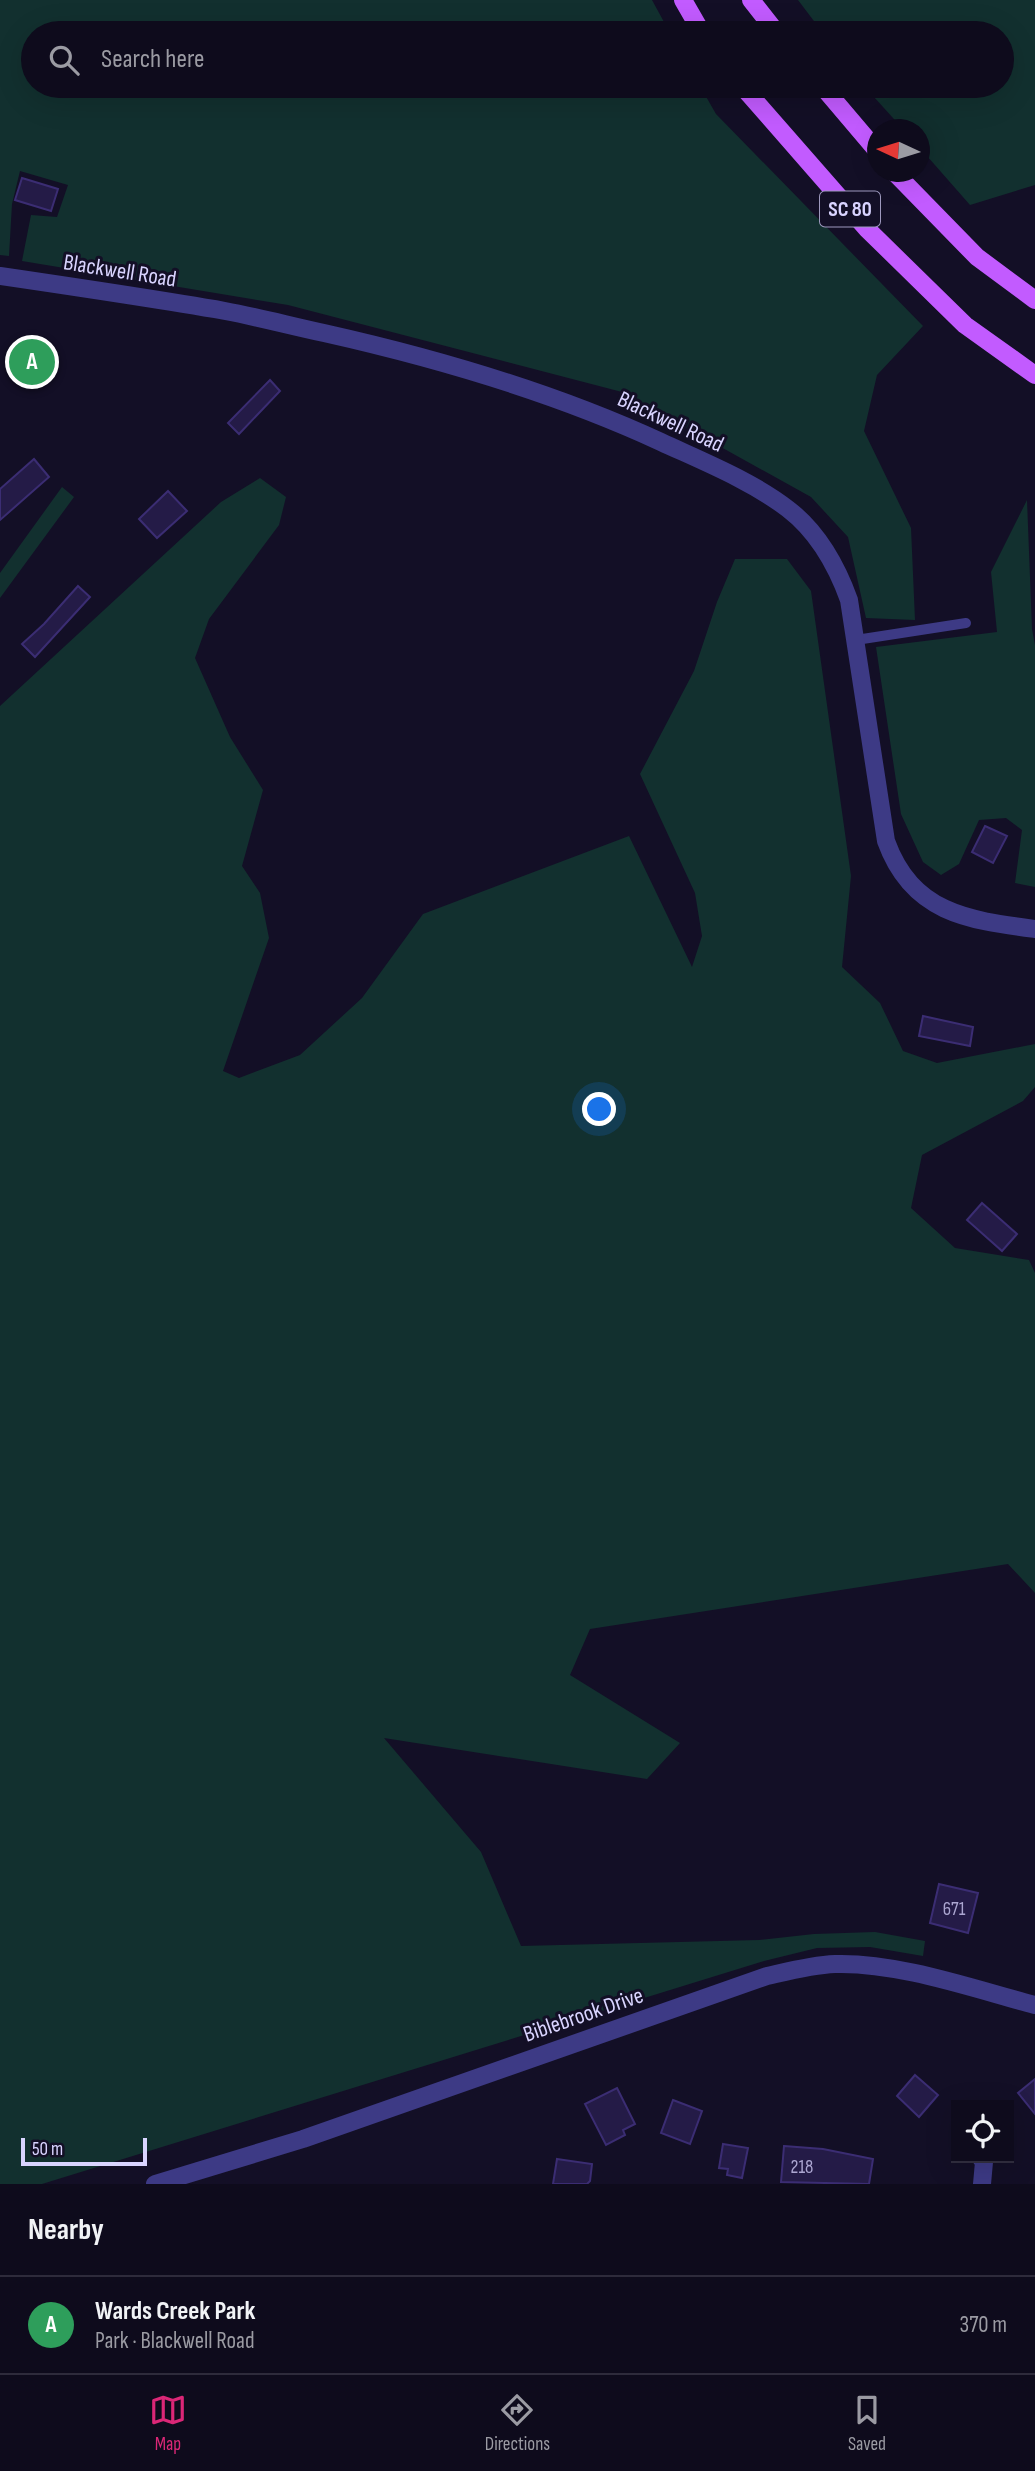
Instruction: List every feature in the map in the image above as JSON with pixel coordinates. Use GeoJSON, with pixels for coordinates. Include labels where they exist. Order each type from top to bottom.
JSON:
{"type":"FeatureCollection","features":[{"type":"Feature","properties":{"kind":"main road"},"geometry":{"type":"LineString","coordinates":[[683,0],[695,21]]}},
{"type":"Feature","properties":{"kind":"main road"},"geometry":{"type":"LineString","coordinates":[[751,0],[768,21]]}},
{"type":"Feature","properties":{"kind":"main road","name":"SC 80"},"geometry":{"type":"LineString","coordinates":[[752,98],[867,229],[965,325],[1035,375]]}},
{"type":"Feature","properties":{"kind":"main road"},"geometry":{"type":"LineString","coordinates":[[832,98],[867,140]]}},
{"type":"Feature","properties":{"kind":"main road","name":"SC 80"},"geometry":{"type":"LineString","coordinates":[[904,182],[977,257],[1035,300]]}},
{"type":"Feature","properties":{"kind":"street","name":"Blackwell Road"},"geometry":{"type":"LineString","coordinates":[[0,276],[228,312],[355,340],[481,373],[626,425],[764,494],[798,518],[826,550],[849,600],[887,841],[901,873],[928,900],[962,917],[1035,929]]}},
{"type":"Feature","properties":{"kind":"street","name":"Biblebrook Drive"},"geometry":{"type":"LineString","coordinates":[[155,2184],[303,2139],[754,1981],[800,1968],[835,1964],[870,1966],[1035,2005]]}},
{"type":"Feature","properties":{"kind":"street"},"geometry":{"type":"LineString","coordinates":[[982,2184],[984,2163]]}},
{"type":"Feature","properties":{"kind":"lane"},"geometry":{"type":"LineString","coordinates":[[856,640],[966,623]]}},
{"type":"Feature","properties":{"kind":"green space"},"geometry":{"type":"Polygon","coordinates":[[[0,0],[652,0],[663,21],[21,21],[21,98],[707,98],[716,114],[923,326],[877,375],[864,431],[911,528],[915,620],[866,618],[848,537],[811,497],[622,392],[288,305],[22,261],[31,215],[57,217],[68,185],[20,171],[12,204],[9,256],[0,255],[0,0]]]}},
{"type":"Feature","properties":{"kind":"green space"},"geometry":{"type":"Polygon","coordinates":[[[798,0],[1035,0],[1035,185],[970,205],[930,159],[930,119],[894,119],[875,98],[1014,98],[1014,21],[814,21],[798,0]]]}},
{"type":"Feature","properties":{"kind":"green space"},"geometry":{"type":"Polygon","coordinates":[[[260,478],[286,497],[279,525],[209,619],[195,658],[230,737],[263,790],[242,866],[260,893],[269,938],[223,1071],[239,1078],[300,1055],[362,998],[423,914],[629,836],[692,967],[702,936],[695,893],[640,774],[694,671],[717,602],[735,559],[787,559],[811,591],[851,876],[842,967],[880,1003],[903,1051],[937,1063],[1035,1044],[1035,1087],[1023,1101],[922,1155],[911,1208],[955,1248],[1029,1260],[1035,1273],[1035,1593],[1008,1564],[590,1629],[570,1675],[680,1743],[647,1779],[384,1738],[481,1852],[521,1946],[759,1940],[814,1934],[875,1932],[925,1941],[923,1956],[870,1947],[817,1948],[764,1961],[42,2184],[0,2184],[0,706],[221,502],[260,478]]]}},
{"type":"Feature","properties":{"kind":"green space"},"geometry":{"type":"Polygon","coordinates":[[[62,487],[74,497],[0,598],[0,573],[62,487]]]}},
{"type":"Feature","properties":{"kind":"green space"},"geometry":{"type":"Polygon","coordinates":[[[1027,500],[1032,629],[1035,645],[1035,887],[1015,883],[1022,830],[1006,818],[979,820],[959,864],[941,875],[923,862],[901,814],[876,647],[997,632],[991,572],[1027,500]]]}},
{"type":"Feature","properties":{"kind":"building"},"geometry":{"type":"Polygon","coordinates":[[[22,178],[58,189],[51,211],[15,200],[22,178]]]}},
{"type":"Feature","properties":{"kind":"building"},"geometry":{"type":"Polygon","coordinates":[[[270,380],[280,391],[239,434],[228,423],[270,380]]]}},
{"type":"Feature","properties":{"kind":"building"},"geometry":{"type":"Polygon","coordinates":[[[34,459],[49,477],[0,520],[0,489],[34,459]]]}},
{"type":"Feature","properties":{"kind":"building"},"geometry":{"type":"Polygon","coordinates":[[[168,491],[187,511],[157,538],[139,519],[168,491]]]}},
{"type":"Feature","properties":{"kind":"building"},"geometry":{"type":"Polygon","coordinates":[[[78,586],[90,597],[35,657],[22,644],[78,586]]]}},
{"type":"Feature","properties":{"kind":"building"},"geometry":{"type":"Polygon","coordinates":[[[985,826],[1007,836],[993,863],[972,852],[985,826]]]}},
{"type":"Feature","properties":{"kind":"building"},"geometry":{"type":"Polygon","coordinates":[[[923,1016],[973,1027],[970,1046],[919,1036],[923,1016]]]}},
{"type":"Feature","properties":{"kind":"building"},"geometry":{"type":"Polygon","coordinates":[[[982,1203],[1017,1234],[1002,1251],[967,1220],[982,1203]]]}},
{"type":"Feature","properties":{"kind":"building"},"geometry":{"type":"Polygon","coordinates":[[[939,1884],[978,1893],[968,1933],[930,1923],[939,1884]]]}},
{"type":"Feature","properties":{"kind":"building"},"geometry":{"type":"Polygon","coordinates":[[[915,2075],[938,2095],[919,2117],[897,2096],[915,2075]]]}},
{"type":"Feature","properties":{"kind":"building"},"geometry":{"type":"Polygon","coordinates":[[[1035,2079],[1035,2114],[1018,2093],[1035,2079]]]}},
{"type":"Feature","properties":{"kind":"building"},"geometry":{"type":"Polygon","coordinates":[[[617,2088],[635,2124],[623,2130],[625,2135],[606,2145],[585,2104],[617,2088]]]}},
{"type":"Feature","properties":{"kind":"building"},"geometry":{"type":"Polygon","coordinates":[[[673,2100],[702,2111],[690,2144],[661,2133],[673,2100]]]}},
{"type":"Feature","properties":{"kind":"building"},"geometry":{"type":"Polygon","coordinates":[[[723,2144],[748,2148],[742,2178],[727,2175],[728,2169],[719,2168],[723,2144]]]}},
{"type":"Feature","properties":{"kind":"building"},"geometry":{"type":"Polygon","coordinates":[[[784,2146],[823,2149],[873,2159],[869,2184],[781,2182],[784,2146]]]}},
{"type":"Feature","properties":{"kind":"building"},"geometry":{"type":"Polygon","coordinates":[[[557,2159],[592,2164],[590,2181],[587,2184],[553,2184],[557,2159]]]}},
{"type":"Feature","properties":{"kind":"place","name":"Wards Creek Park"},"geometry":{"type":"Point","coordinates":[32,362]}}]}
